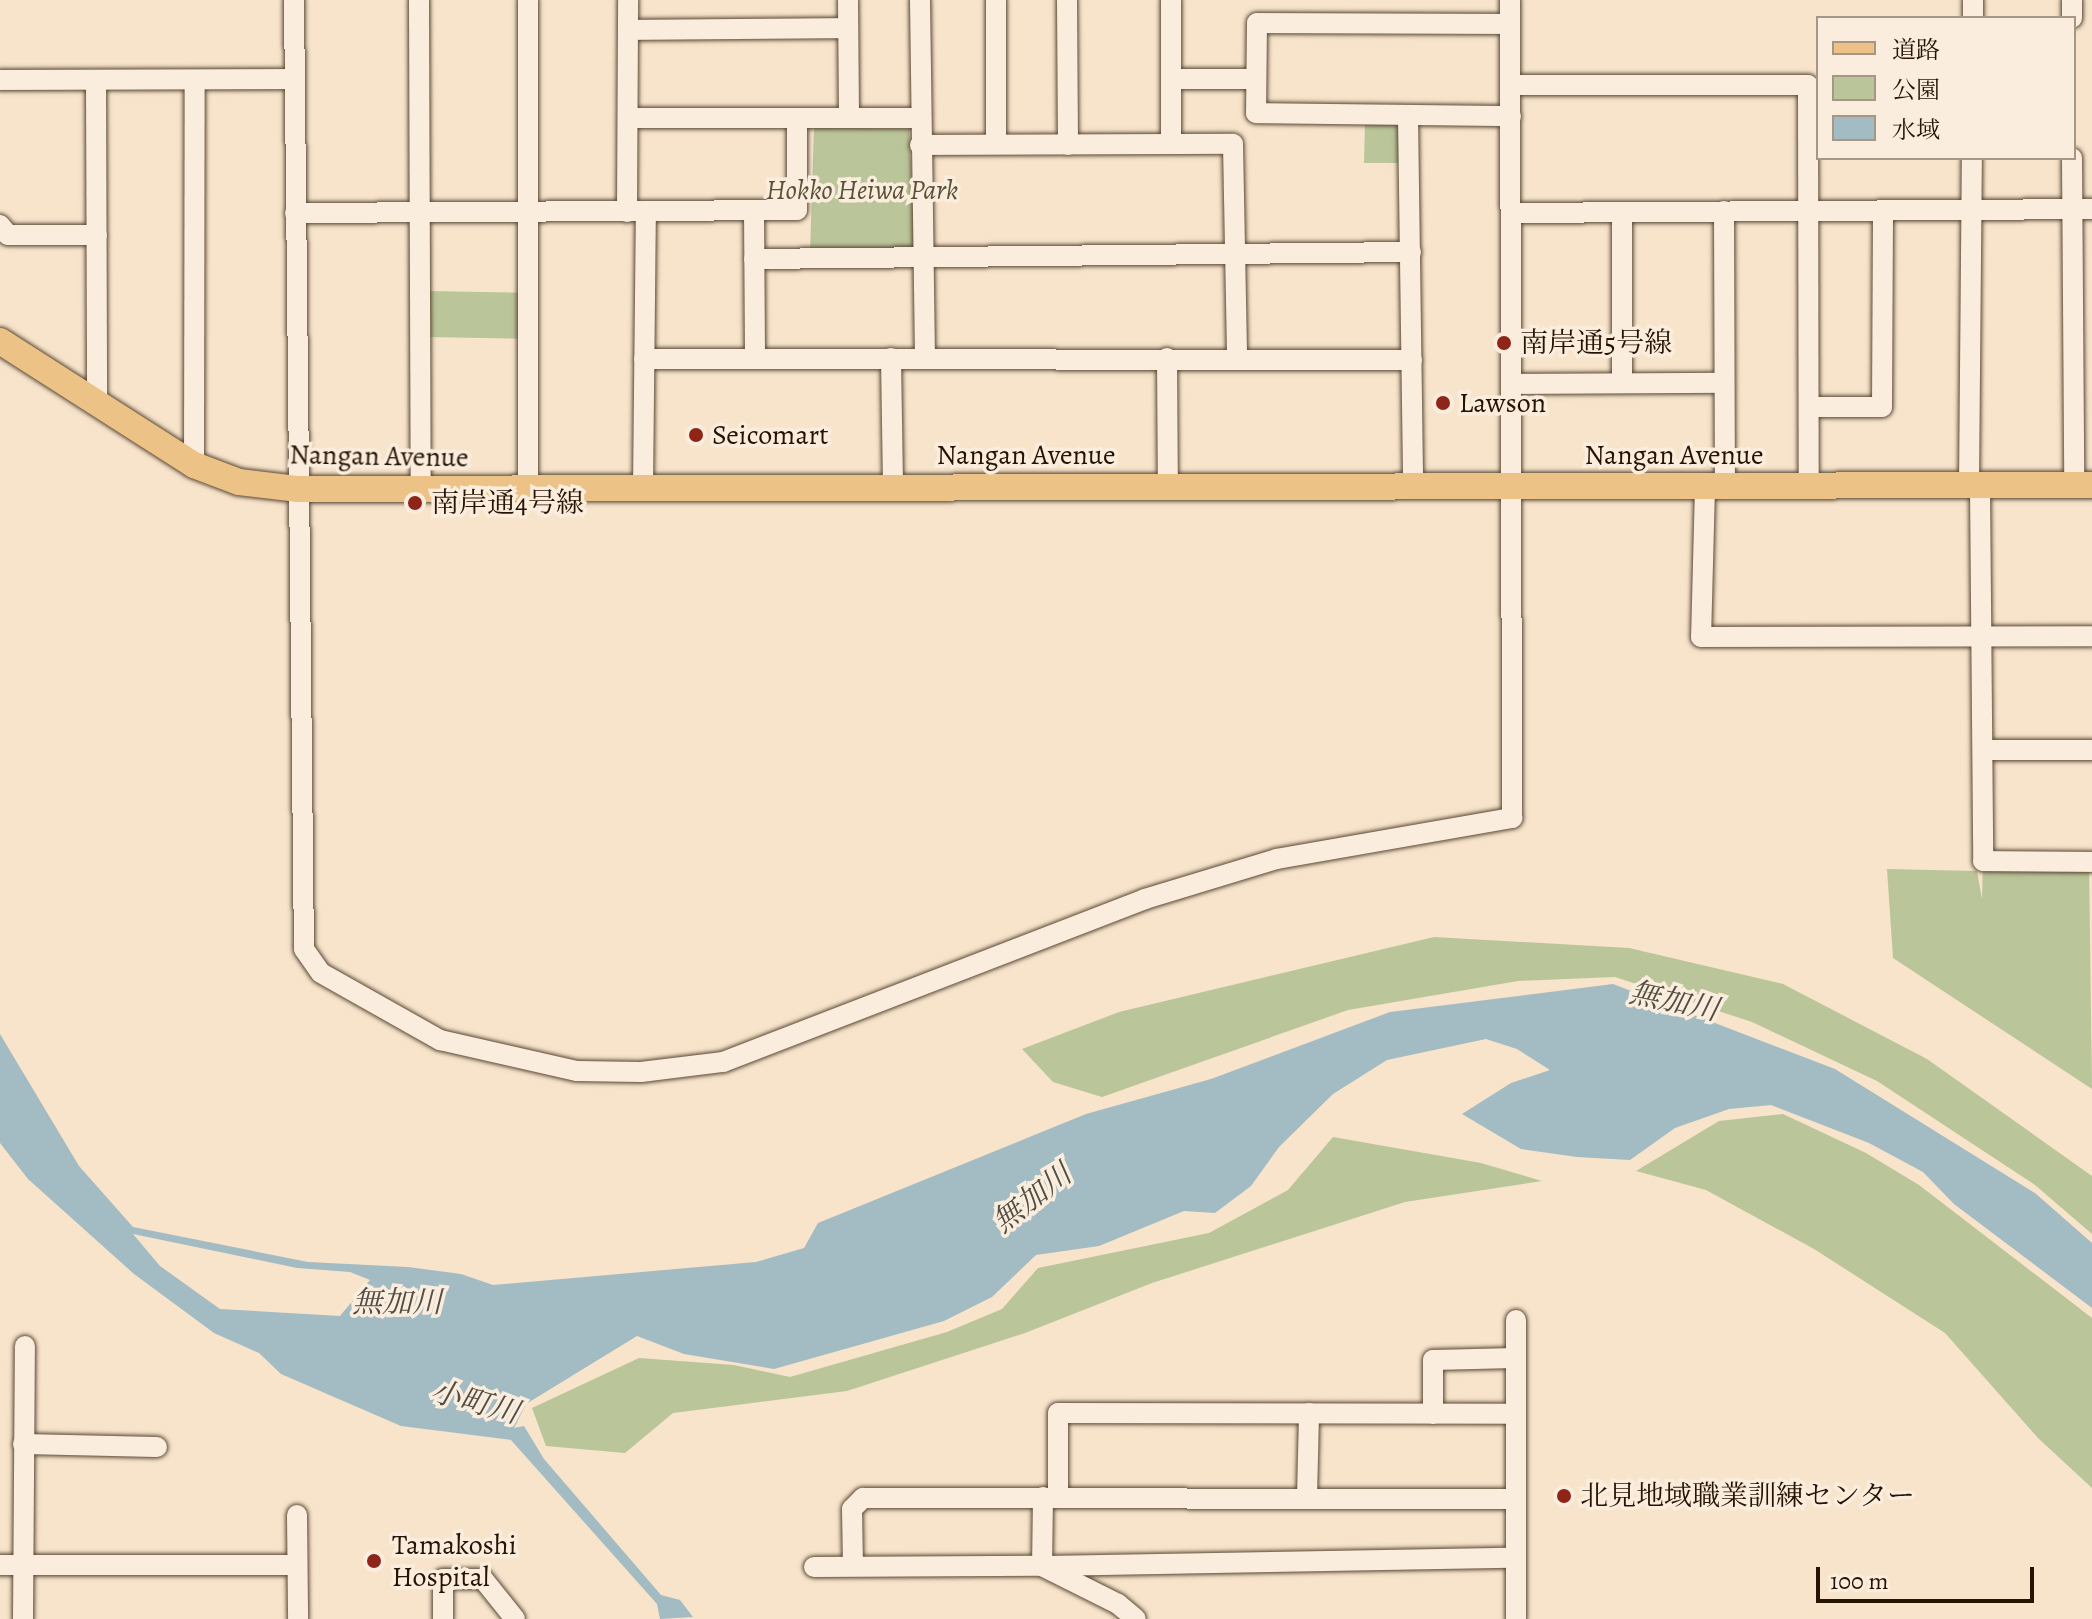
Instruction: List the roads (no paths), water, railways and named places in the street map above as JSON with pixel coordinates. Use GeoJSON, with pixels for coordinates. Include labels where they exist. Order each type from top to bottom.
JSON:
{"type":"FeatureCollection","features":[{"type":"Feature","properties":{"kind":"main road","name":"Nangan Avenue"},"geometry":{"type":"LineString","coordinates":[[0,341],[194,465],[239,482],[297,489],[2083,485]]}},
{"type":"Feature","properties":{"kind":"street"},"geometry":{"type":"LineString","coordinates":[[294,0],[304,949],[321,973],[440,1040],[577,1071],[641,1072],[723,1062],[1145,899],[1277,859],[1512,818],[1510,0]]}},
{"type":"Feature","properties":{"kind":"street"},"geometry":{"type":"LineString","coordinates":[[419,0],[421,490]]}},
{"type":"Feature","properties":{"kind":"street"},"geometry":{"type":"LineString","coordinates":[[528,0],[528,488]]}},
{"type":"Feature","properties":{"kind":"street"},"geometry":{"type":"LineString","coordinates":[[628,0],[628,118],[637,212],[644,359],[643,488]]}},
{"type":"Feature","properties":{"kind":"street"},"geometry":{"type":"LineString","coordinates":[[848,0],[849,118]]}},
{"type":"Feature","properties":{"kind":"street"},"geometry":{"type":"LineString","coordinates":[[920,0],[921,256],[925,357]]}},
{"type":"Feature","properties":{"kind":"street"},"geometry":{"type":"LineString","coordinates":[[996,0],[996,144]]}},
{"type":"Feature","properties":{"kind":"street"},"geometry":{"type":"LineString","coordinates":[[1067,0],[1068,145]]}},
{"type":"Feature","properties":{"kind":"street"},"geometry":{"type":"LineString","coordinates":[[1171,0],[1171,144]]}},
{"type":"Feature","properties":{"kind":"street"},"geometry":{"type":"LineString","coordinates":[[1510,24],[1257,23],[1256,113],[1511,116]]}},
{"type":"Feature","properties":{"kind":"street"},"geometry":{"type":"LineString","coordinates":[[629,30],[848,28]]}},
{"type":"Feature","properties":{"kind":"street"},"geometry":{"type":"LineString","coordinates":[[0,80],[294,79]]}},
{"type":"Feature","properties":{"kind":"street"},"geometry":{"type":"LineString","coordinates":[[1172,79],[1256,79]]}},
{"type":"Feature","properties":{"kind":"street"},"geometry":{"type":"LineString","coordinates":[[96,80],[97,404]]}},
{"type":"Feature","properties":{"kind":"street"},"geometry":{"type":"LineString","coordinates":[[194,465],[195,81]]}},
{"type":"Feature","properties":{"kind":"street"},"geometry":{"type":"LineString","coordinates":[[1511,85],[1808,85],[1809,485]]}},
{"type":"Feature","properties":{"kind":"street"},"geometry":{"type":"LineString","coordinates":[[1408,116],[1413,488]]}},
{"type":"Feature","properties":{"kind":"street"},"geometry":{"type":"LineString","coordinates":[[628,118],[920,118]]}},
{"type":"Feature","properties":{"kind":"street"},"geometry":{"type":"LineString","coordinates":[[295,213],[797,210],[797,118]]}},
{"type":"Feature","properties":{"kind":"street"},"geometry":{"type":"LineString","coordinates":[[920,145],[1233,144],[1237,357]]}},
{"type":"Feature","properties":{"kind":"street"},"geometry":{"type":"LineString","coordinates":[[1972,160],[1975,486],[1984,636],[1986,750],[1983,861],[2092,862]]}},
{"type":"Feature","properties":{"kind":"street"},"geometry":{"type":"LineString","coordinates":[[2072,160],[2082,209],[2083,485]]}},
{"type":"Feature","properties":{"kind":"street"},"geometry":{"type":"LineString","coordinates":[[1511,213],[2082,209]]}},
{"type":"Feature","properties":{"kind":"street"},"geometry":{"type":"LineString","coordinates":[[1809,407],[1882,407],[1883,210]]}},
{"type":"Feature","properties":{"kind":"street"},"geometry":{"type":"LineString","coordinates":[[754,211],[755,357]]}},
{"type":"Feature","properties":{"kind":"street"},"geometry":{"type":"LineString","coordinates":[[1724,211],[1724,383],[1701,637],[2092,636]]}},
{"type":"Feature","properties":{"kind":"street"},"geometry":{"type":"LineString","coordinates":[[1622,212],[1622,383]]}},
{"type":"Feature","properties":{"kind":"street"},"geometry":{"type":"LineString","coordinates":[[0,225],[8,235],[97,235]]}},
{"type":"Feature","properties":{"kind":"street"},"geometry":{"type":"LineString","coordinates":[[754,259],[1411,252]]}},
{"type":"Feature","properties":{"kind":"street"},"geometry":{"type":"LineString","coordinates":[[644,359],[1237,357],[1412,360]]}},
{"type":"Feature","properties":{"kind":"street"},"geometry":{"type":"LineString","coordinates":[[891,358],[893,487]]}},
{"type":"Feature","properties":{"kind":"street"},"geometry":{"type":"LineString","coordinates":[[1167,358],[1168,487]]}},
{"type":"Feature","properties":{"kind":"street"},"geometry":{"type":"LineString","coordinates":[[1512,384],[1724,383]]}},
{"type":"Feature","properties":{"kind":"street"},"geometry":{"type":"LineString","coordinates":[[1986,750],[2092,750]]}},
{"type":"Feature","properties":{"kind":"street"},"geometry":{"type":"LineString","coordinates":[[1516,1320],[1516,1619]]}},
{"type":"Feature","properties":{"kind":"street"},"geometry":{"type":"LineString","coordinates":[[23,1619],[25,1346]]}},
{"type":"Feature","properties":{"kind":"street"},"geometry":{"type":"LineString","coordinates":[[1433,1414],[1433,1360],[1515,1358]]}},
{"type":"Feature","properties":{"kind":"street"},"geometry":{"type":"LineString","coordinates":[[1042,1566],[1058,1413],[1514,1414]]}},
{"type":"Feature","properties":{"kind":"street"},"geometry":{"type":"LineString","coordinates":[[1307,1497],[1309,1413]]}},
{"type":"Feature","properties":{"kind":"street"},"geometry":{"type":"LineString","coordinates":[[23,1444],[157,1447]]}},
{"type":"Feature","properties":{"kind":"street"},"geometry":{"type":"LineString","coordinates":[[853,1566],[852,1509],[863,1498],[1514,1499]]}},
{"type":"Feature","properties":{"kind":"street"},"geometry":{"type":"LineString","coordinates":[[297,1515],[298,1619]]}},
{"type":"Feature","properties":{"kind":"street"},"geometry":{"type":"LineString","coordinates":[[814,1567],[1514,1558]]}},
{"type":"Feature","properties":{"kind":"street"},"geometry":{"type":"LineString","coordinates":[[0,1565],[297,1565]]}},
{"type":"Feature","properties":{"kind":"street"},"geometry":{"type":"LineString","coordinates":[[1042,1566],[1118,1604],[1136,1619]]}},
{"type":"Feature","properties":{"kind":"street"},"geometry":{"type":"LineString","coordinates":[[443,1619],[443,1579],[483,1579],[515,1619]]}},
{"type":"Feature","properties":{"kind":"water"},"geometry":{"type":"Polygon","coordinates":[[[1613,984],[1835,1069],[2035,1193],[2092,1243],[2092,1308],[1954,1204],[1923,1172],[1869,1143],[1771,1105],[1729,1109],[1675,1128],[1630,1160],[1577,1157],[1521,1149],[1462,1114],[1511,1083],[1550,1070],[1517,1049],[1486,1039],[1387,1060],[1333,1094],[1279,1147],[1251,1186],[1215,1213],[1184,1211],[1099,1246],[1036,1255],[992,1297],[944,1321],[774,1369],[684,1354],[637,1336],[526,1404],[514,1428],[524,1426],[544,1459],[661,1595],[680,1600],[693,1617],[660,1619],[657,1604],[511,1440],[401,1426],[281,1374],[259,1353],[214,1333],[134,1274],[28,1179],[0,1143],[0,1034],[79,1166],[133,1227],[308,1262],[408,1267],[461,1274],[493,1285],[756,1262],[804,1248],[818,1223],[1086,1114],[1211,1079],[1390,1012],[1613,984]],[[133,1234],[160,1266],[220,1309],[340,1316],[370,1280],[350,1272],[297,1268],[133,1234]]]}},
{"type":"Feature","properties":{"kind":"place","name":"南岸通5号線"},"geometry":{"type":"Point","coordinates":[1504,343]}},
{"type":"Feature","properties":{"kind":"place","name":"Lawson"},"geometry":{"type":"Point","coordinates":[1443,403]}},
{"type":"Feature","properties":{"kind":"place","name":"Seicomart"},"geometry":{"type":"Point","coordinates":[696,435]}},
{"type":"Feature","properties":{"kind":"place","name":"南岸通4号線"},"geometry":{"type":"Point","coordinates":[415,503]}},
{"type":"Feature","properties":{"kind":"place","name":"北見地域職業訓練センター"},"geometry":{"type":"Point","coordinates":[1564,1496]}},
{"type":"Feature","properties":{"kind":"place","name":"Tamakoshi Hospital"},"geometry":{"type":"Point","coordinates":[374,1561]}},
{"type":"Feature","properties":{"kind":"park label","name":"Hokko Heiwa Park"},"geometry":{"type":"Point","coordinates":[862,190]}},
{"type":"Feature","properties":{"kind":"water label","name":"無加川"},"geometry":{"type":"Point","coordinates":[1674,1001]}},
{"type":"Feature","properties":{"kind":"water label","name":"無加川"},"geometry":{"type":"Point","coordinates":[1032,1198]}},
{"type":"Feature","properties":{"kind":"water label","name":"無加川"},"geometry":{"type":"Point","coordinates":[397,1302]}},
{"type":"Feature","properties":{"kind":"water label","name":"小町川"},"geometry":{"type":"Point","coordinates":[475,1402]}}]}
